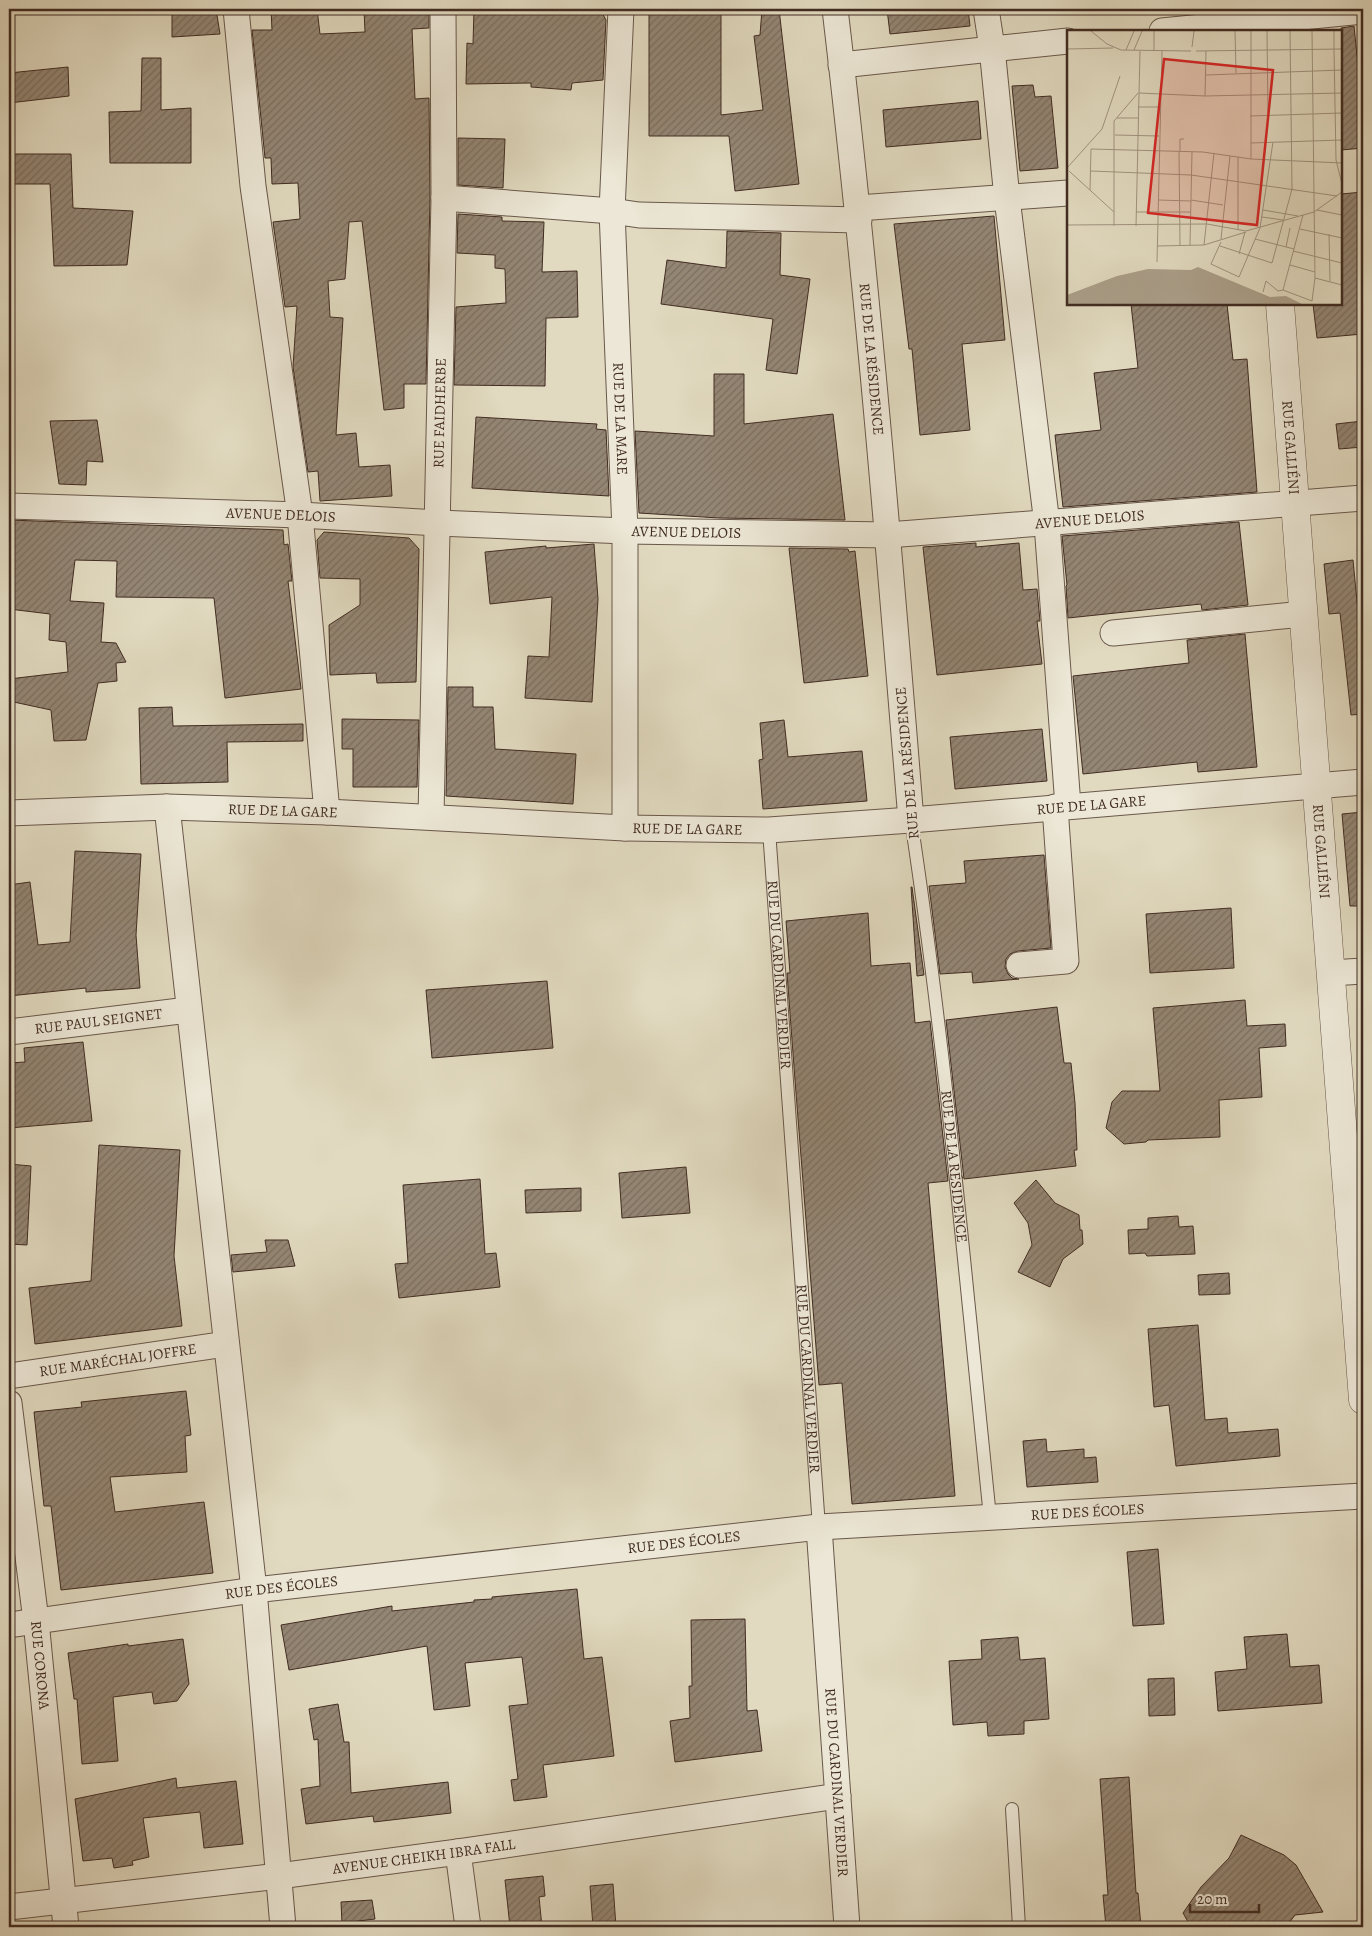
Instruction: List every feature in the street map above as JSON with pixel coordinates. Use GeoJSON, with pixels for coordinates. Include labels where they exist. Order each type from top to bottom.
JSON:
{"type":"FeatureCollection","features":[{"type":"Feature","properties":{"kind":"street"},"geometry":{"type":"LineString","coordinates":[[236,9],[253,186],[300,515],[327,812]]}},
{"type":"Feature","properties":{"kind":"street","name":"RUE FAIDHERBE"},"geometry":{"type":"LineString","coordinates":[[431,817],[444,198],[443,9]]}},
{"type":"Feature","properties":{"kind":"street","name":"RUE DE LA MARE"},"geometry":{"type":"LineString","coordinates":[[621,9],[612,211],[625,531],[625,828]]}},
{"type":"Feature","properties":{"kind":"street","name":"RUE DE LA RÉSIDENCE"},"geometry":{"type":"LineString","coordinates":[[835,9],[859,214],[911,820]]}},
{"type":"Feature","properties":{"kind":"street"},"geometry":{"type":"LineString","coordinates":[[986,9],[1047,524],[1062,807],[1066,961],[1019,965]]}},
{"type":"Feature","properties":{"kind":"street"},"geometry":{"type":"LineString","coordinates":[[1172,30],[1363,11]]}},
{"type":"Feature","properties":{"kind":"street"},"geometry":{"type":"LineString","coordinates":[[841,65],[1067,41]]}},
{"type":"Feature","properties":{"kind":"street"},"geometry":{"type":"LineString","coordinates":[[444,198],[612,211],[639,215],[859,214],[1067,193]]}},
{"type":"Feature","properties":{"kind":"street","name":"RUE GALLIÉNI"},"geometry":{"type":"LineString","coordinates":[[1280,305],[1316,786],[1361,1328],[1363,1400]]}},
{"type":"Feature","properties":{"kind":"street","name":"AVENUE DELOIS"},"geometry":{"type":"LineString","coordinates":[[9,506],[300,515],[625,531],[888,535],[1363,498]]}},
{"type":"Feature","properties":{"kind":"street"},"geometry":{"type":"LineString","coordinates":[[1113,633],[1303,614]]}},
{"type":"Feature","properties":{"kind":"street","name":"RUE DE LA GARE"},"geometry":{"type":"LineString","coordinates":[[9,813],[166,807],[327,812],[625,828],[769,830],[1363,782]]}},
{"type":"Feature","properties":{"kind":"street"},"geometry":{"type":"LineString","coordinates":[[166,807],[254,1590],[283,1927]]}},
{"type":"Feature","properties":{"kind":"street"},"geometry":{"type":"LineString","coordinates":[[1331,973],[1363,971]]}},
{"type":"Feature","properties":{"kind":"street","name":"RUE PAUL SEIGNET"},"geometry":{"type":"LineString","coordinates":[[9,1032],[188,1010]]}},
{"type":"Feature","properties":{"kind":"street","name":"RUE MARÉCHAL JOFFRE"},"geometry":{"type":"LineString","coordinates":[[9,1376],[226,1344]]}},
{"type":"Feature","properties":{"kind":"street","name":"RUE CORONA"},"geometry":{"type":"LineString","coordinates":[[9,1403],[36,1621],[66,1927]]}},
{"type":"Feature","properties":{"kind":"street","name":"RUE DES ÉCOLES"},"geometry":{"type":"LineString","coordinates":[[9,1625],[254,1590],[819,1527],[1363,1496]]}},
{"type":"Feature","properties":{"kind":"street","name":"RUE DU CARDINAL VERDIER"},"geometry":{"type":"LineString","coordinates":[[819,1527],[847,1927]]}},
{"type":"Feature","properties":{"kind":"street","name":"AVENUE CHEIKH IBRA FALL"},"geometry":{"type":"LineString","coordinates":[[9,1907],[279,1876],[458,1852],[838,1796]]}},
{"type":"Feature","properties":{"kind":"street"},"geometry":{"type":"LineString","coordinates":[[458,1852],[468,1927]]}},
{"type":"Feature","properties":{"kind":"lane","name":"RUE DE LA RÉSIDENCE"},"geometry":{"type":"LineString","coordinates":[[911,820],[930,946],[990,1517]]}},
{"type":"Feature","properties":{"kind":"lane","name":"RUE DU CARDINAL VERDIER"},"geometry":{"type":"LineString","coordinates":[[769,830],[819,1527]]}},
{"type":"Feature","properties":{"kind":"lane"},"geometry":{"type":"LineString","coordinates":[[1012,1809],[1019,1927]]}},
{"type":"Feature","properties":{"kind":"building"},"geometry":{"type":"Polygon","coordinates":[[[172,9],[216,9],[220,34],[172,37],[172,9]]]}},
{"type":"Feature","properties":{"kind":"building"},"geometry":{"type":"Polygon","coordinates":[[[271,9],[317,9],[320,34],[365,32],[364,9],[429,9],[429,28],[412,29],[415,99],[429,98],[430,198],[426,384],[404,384],[404,408],[384,410],[362,221],[349,222],[345,279],[328,281],[330,317],[343,318],[336,435],[356,433],[359,467],[390,465],[392,496],[320,501],[318,471],[308,472],[293,367],[297,306],[285,307],[273,222],[300,219],[298,183],[272,184],[271,158],[265,158],[252,30],[272,30],[271,9]]]}},
{"type":"Feature","properties":{"kind":"building"},"geometry":{"type":"Polygon","coordinates":[[[474,9],[600,9],[606,20],[603,80],[572,83],[571,90],[531,87],[531,83],[466,84],[467,43],[473,44],[474,9]]]}},
{"type":"Feature","properties":{"kind":"building"},"geometry":{"type":"Polygon","coordinates":[[[649,9],[721,9],[721,115],[763,110],[754,36],[760,35],[762,9],[779,9],[799,184],[735,191],[729,136],[649,136],[649,9]]]}},
{"type":"Feature","properties":{"kind":"building"},"geometry":{"type":"Polygon","coordinates":[[[887,9],[968,9],[970,26],[890,34],[887,9]]]}},
{"type":"Feature","properties":{"kind":"building"},"geometry":{"type":"Polygon","coordinates":[[[1354,26],[1363,116],[1363,148],[1342,150],[1341,28],[1354,26]]]}},
{"type":"Feature","properties":{"kind":"building"},"geometry":{"type":"Polygon","coordinates":[[[142,58],[161,58],[161,110],[191,108],[191,163],[110,163],[109,112],[141,111],[142,58]]]}},
{"type":"Feature","properties":{"kind":"building"},"geometry":{"type":"Polygon","coordinates":[[[68,67],[69,96],[9,103],[9,73],[68,67]]]}},
{"type":"Feature","properties":{"kind":"building"},"geometry":{"type":"Polygon","coordinates":[[[1033,85],[1035,97],[1051,96],[1058,168],[1020,171],[1012,86],[1033,85]]]}},
{"type":"Feature","properties":{"kind":"building"},"geometry":{"type":"Polygon","coordinates":[[[978,101],[981,139],[886,147],[883,110],[978,101]]]}},
{"type":"Feature","properties":{"kind":"building"},"geometry":{"type":"Polygon","coordinates":[[[458,138],[505,139],[503,188],[458,185],[458,138]]]}},
{"type":"Feature","properties":{"kind":"building"},"geometry":{"type":"Polygon","coordinates":[[[9,154],[71,154],[73,208],[133,211],[127,265],[54,266],[50,184],[9,184],[9,154]]]}},
{"type":"Feature","properties":{"kind":"building"},"geometry":{"type":"Polygon","coordinates":[[[1363,192],[1363,240],[1358,241],[1363,296],[1363,334],[1317,338],[1313,305],[1342,305],[1342,194],[1363,192]]]}},
{"type":"Feature","properties":{"kind":"building"},"geometry":{"type":"Polygon","coordinates":[[[458,214],[502,217],[502,221],[544,222],[542,272],[577,271],[578,317],[546,318],[545,386],[454,385],[456,307],[506,303],[505,269],[495,268],[495,255],[457,253],[458,214]]]}},
{"type":"Feature","properties":{"kind":"building"},"geometry":{"type":"Polygon","coordinates":[[[994,216],[1005,340],[962,344],[970,430],[920,435],[912,349],[909,349],[894,224],[994,216]]]}},
{"type":"Feature","properties":{"kind":"building"},"geometry":{"type":"Polygon","coordinates":[[[727,231],[781,233],[780,275],[810,279],[797,374],[766,370],[773,319],[661,304],[667,260],[726,268],[727,231]]]}},
{"type":"Feature","properties":{"kind":"building"},"geometry":{"type":"Polygon","coordinates":[[[1131,305],[1227,305],[1233,360],[1247,359],[1257,492],[1063,507],[1055,435],[1101,430],[1094,373],[1138,368],[1131,305]]]}},
{"type":"Feature","properties":{"kind":"building"},"geometry":{"type":"Polygon","coordinates":[[[714,374],[744,374],[744,424],[833,414],[845,520],[719,518],[639,513],[635,431],[714,436],[714,374]]]}},
{"type":"Feature","properties":{"kind":"building"},"geometry":{"type":"Polygon","coordinates":[[[476,417],[597,424],[596,429],[606,430],[609,496],[472,488],[476,417]]]}},
{"type":"Feature","properties":{"kind":"building"},"geometry":{"type":"Polygon","coordinates":[[[97,420],[103,462],[87,461],[86,485],[59,484],[50,421],[97,420]]]}},
{"type":"Feature","properties":{"kind":"building"},"geometry":{"type":"Polygon","coordinates":[[[1363,421],[1363,447],[1339,449],[1336,424],[1363,421]]]}},
{"type":"Feature","properties":{"kind":"building"},"geometry":{"type":"Polygon","coordinates":[[[9,520],[283,530],[284,545],[288,544],[292,581],[288,581],[301,689],[225,698],[214,598],[116,597],[117,561],[75,560],[70,601],[104,603],[101,642],[116,643],[126,662],[116,663],[117,681],[98,683],[86,740],[54,741],[51,710],[9,701],[9,679],[68,672],[66,642],[49,640],[50,614],[9,609],[9,520]]]}},
{"type":"Feature","properties":{"kind":"building"},"geometry":{"type":"Polygon","coordinates":[[[1239,522],[1248,605],[1202,610],[1201,604],[1068,618],[1062,536],[1239,522]]]}},
{"type":"Feature","properties":{"kind":"building"},"geometry":{"type":"Polygon","coordinates":[[[324,532],[409,538],[419,549],[416,682],[377,683],[376,673],[330,675],[329,625],[360,605],[360,579],[320,578],[317,540],[324,532]]]}},
{"type":"Feature","properties":{"kind":"building"},"geometry":{"type":"Polygon","coordinates":[[[976,543],[976,547],[1019,543],[1023,590],[1037,589],[1040,621],[1037,621],[1042,664],[937,675],[923,547],[976,543]]]}},
{"type":"Feature","properties":{"kind":"building"},"geometry":{"type":"Polygon","coordinates":[[[594,544],[598,599],[592,702],[525,698],[528,656],[549,657],[552,597],[490,604],[485,552],[546,546],[546,548],[594,544]]]}},
{"type":"Feature","properties":{"kind":"building"},"geometry":{"type":"Polygon","coordinates":[[[789,548],[848,549],[849,552],[855,551],[868,676],[804,683],[789,548]]]}},
{"type":"Feature","properties":{"kind":"building"},"geometry":{"type":"Polygon","coordinates":[[[1353,560],[1359,623],[1363,622],[1363,714],[1351,715],[1340,613],[1329,614],[1324,564],[1353,560]]]}},
{"type":"Feature","properties":{"kind":"building"},"geometry":{"type":"Polygon","coordinates":[[[1245,634],[1257,767],[1198,772],[1197,762],[1083,774],[1073,676],[1189,663],[1187,640],[1245,634]]]}},
{"type":"Feature","properties":{"kind":"building"},"geometry":{"type":"Polygon","coordinates":[[[448,687],[473,687],[473,707],[493,707],[495,749],[576,754],[573,804],[446,796],[448,687]]]}},
{"type":"Feature","properties":{"kind":"building"},"geometry":{"type":"Polygon","coordinates":[[[172,707],[173,726],[303,724],[303,741],[227,742],[228,782],[141,784],[139,708],[172,707]]]}},
{"type":"Feature","properties":{"kind":"building"},"geometry":{"type":"Polygon","coordinates":[[[342,719],[419,720],[417,787],[353,787],[353,749],[342,749],[342,719]]]}},
{"type":"Feature","properties":{"kind":"building"},"geometry":{"type":"Polygon","coordinates":[[[784,720],[788,757],[862,751],[867,801],[763,809],[759,760],[763,759],[760,723],[784,720]]]}},
{"type":"Feature","properties":{"kind":"building"},"geometry":{"type":"Polygon","coordinates":[[[1042,729],[1047,781],[955,789],[950,737],[1042,729]]]}},
{"type":"Feature","properties":{"kind":"building"},"geometry":{"type":"Polygon","coordinates":[[[1363,812],[1363,906],[1350,906],[1342,814],[1363,812]]]}},
{"type":"Feature","properties":{"kind":"building"},"geometry":{"type":"Polygon","coordinates":[[[75,851],[141,854],[136,935],[140,988],[86,992],[86,988],[9,996],[9,948],[14,948],[9,885],[30,882],[38,945],[70,942],[75,851]]]}},
{"type":"Feature","properties":{"kind":"building"},"geometry":{"type":"Polygon","coordinates":[[[1044,855],[1051,948],[1018,951],[1010,954],[1006,959],[1005,967],[1012,978],[1019,979],[973,983],[972,972],[940,974],[929,886],[966,883],[964,861],[1044,855]]]}},
{"type":"Feature","properties":{"kind":"building"},"geometry":{"type":"Polygon","coordinates":[[[911,887],[924,975],[917,976],[911,887]]]}},
{"type":"Feature","properties":{"kind":"building"},"geometry":{"type":"Polygon","coordinates":[[[1231,908],[1234,968],[1150,973],[1146,914],[1231,908]]]}},
{"type":"Feature","properties":{"kind":"building"},"geometry":{"type":"Polygon","coordinates":[[[868,913],[871,966],[910,963],[915,1023],[930,1021],[948,1181],[928,1183],[955,1496],[852,1504],[842,1383],[819,1385],[787,973],[790,973],[786,921],[868,913]]]}},
{"type":"Feature","properties":{"kind":"building"},"geometry":{"type":"Polygon","coordinates":[[[547,981],[553,1048],[432,1058],[426,990],[547,981]]]}},
{"type":"Feature","properties":{"kind":"building"},"geometry":{"type":"Polygon","coordinates":[[[1245,1000],[1247,1026],[1285,1024],[1286,1046],[1259,1048],[1262,1097],[1219,1100],[1220,1137],[1148,1140],[1146,1142],[1124,1144],[1106,1128],[1112,1102],[1122,1091],[1160,1091],[1153,1008],[1245,1000]]]}},
{"type":"Feature","properties":{"kind":"building"},"geometry":{"type":"Polygon","coordinates":[[[1057,1007],[1064,1063],[1071,1063],[1075,1103],[1077,1150],[1074,1150],[1076,1166],[964,1179],[946,1020],[1057,1007]]]}},
{"type":"Feature","properties":{"kind":"building"},"geometry":{"type":"Polygon","coordinates":[[[83,1042],[92,1121],[9,1128],[9,1063],[25,1062],[24,1048],[83,1042]]]}},
{"type":"Feature","properties":{"kind":"building"},"geometry":{"type":"Polygon","coordinates":[[[99,1145],[180,1150],[174,1256],[182,1326],[35,1344],[29,1288],[91,1281],[99,1145]]]}},
{"type":"Feature","properties":{"kind":"building"},"geometry":{"type":"Polygon","coordinates":[[[9,1164],[31,1166],[27,1245],[9,1244],[9,1164]]]}},
{"type":"Feature","properties":{"kind":"building"},"geometry":{"type":"Polygon","coordinates":[[[686,1167],[690,1213],[622,1218],[619,1173],[686,1167]]]}},
{"type":"Feature","properties":{"kind":"building"},"geometry":{"type":"Polygon","coordinates":[[[480,1179],[485,1254],[496,1253],[500,1287],[399,1298],[395,1264],[408,1263],[403,1185],[480,1179]]]}},
{"type":"Feature","properties":{"kind":"building"},"geometry":{"type":"Polygon","coordinates":[[[1036,1180],[1055,1203],[1079,1215],[1080,1230],[1082,1230],[1083,1244],[1063,1259],[1050,1287],[1018,1272],[1032,1245],[1028,1223],[1014,1203],[1036,1180]]]}},
{"type":"Feature","properties":{"kind":"building"},"geometry":{"type":"Polygon","coordinates":[[[581,1188],[581,1211],[526,1213],[525,1190],[581,1188]]]}},
{"type":"Feature","properties":{"kind":"building"},"geometry":{"type":"Polygon","coordinates":[[[1178,1216],[1179,1227],[1193,1226],[1195,1254],[1147,1256],[1145,1253],[1129,1254],[1128,1230],[1148,1229],[1148,1218],[1178,1216]]]}},
{"type":"Feature","properties":{"kind":"building"},"geometry":{"type":"Polygon","coordinates":[[[265,1240],[288,1240],[295,1266],[233,1272],[231,1255],[267,1252],[265,1240]]]}},
{"type":"Feature","properties":{"kind":"building"},"geometry":{"type":"Polygon","coordinates":[[[1229,1273],[1230,1294],[1199,1295],[1198,1275],[1229,1273]]]}},
{"type":"Feature","properties":{"kind":"building"},"geometry":{"type":"Polygon","coordinates":[[[1198,1325],[1205,1420],[1227,1418],[1228,1433],[1278,1429],[1280,1456],[1176,1466],[1169,1405],[1154,1407],[1148,1329],[1198,1325]]]}},
{"type":"Feature","properties":{"kind":"building"},"geometry":{"type":"Polygon","coordinates":[[[186,1391],[191,1435],[185,1436],[187,1472],[110,1477],[115,1512],[204,1502],[213,1573],[61,1590],[51,1506],[44,1506],[34,1412],[82,1407],[81,1402],[186,1391]]]}},
{"type":"Feature","properties":{"kind":"building"},"geometry":{"type":"Polygon","coordinates":[[[1046,1439],[1047,1452],[1084,1449],[1084,1458],[1096,1457],[1098,1482],[1027,1487],[1023,1441],[1046,1439]]]}},
{"type":"Feature","properties":{"kind":"building"},"geometry":{"type":"Polygon","coordinates":[[[1158,1549],[1164,1624],[1133,1626],[1127,1552],[1158,1549]]]}},
{"type":"Feature","properties":{"kind":"building"},"geometry":{"type":"Polygon","coordinates":[[[577,1589],[584,1659],[602,1657],[614,1756],[543,1765],[547,1797],[514,1801],[511,1780],[518,1779],[509,1706],[528,1704],[522,1657],[465,1663],[470,1706],[434,1710],[427,1646],[289,1670],[281,1625],[392,1606],[392,1611],[474,1602],[474,1600],[492,1599],[492,1597],[577,1589]]]}},
{"type":"Feature","properties":{"kind":"building"},"geometry":{"type":"Polygon","coordinates":[[[745,1619],[747,1711],[757,1710],[762,1751],[675,1762],[670,1721],[690,1718],[689,1686],[692,1686],[691,1620],[745,1619]]]}},
{"type":"Feature","properties":{"kind":"building"},"geometry":{"type":"Polygon","coordinates":[[[1287,1634],[1290,1667],[1319,1665],[1322,1703],[1218,1711],[1215,1672],[1247,1669],[1244,1637],[1287,1634]]]}},
{"type":"Feature","properties":{"kind":"building"},"geometry":{"type":"Polygon","coordinates":[[[1018,1637],[1020,1660],[1045,1658],[1049,1719],[1024,1721],[1024,1734],[988,1736],[987,1722],[953,1725],[949,1661],[982,1659],[981,1640],[1018,1637]]]}},
{"type":"Feature","properties":{"kind":"building"},"geometry":{"type":"Polygon","coordinates":[[[183,1639],[189,1684],[177,1701],[154,1704],[152,1692],[113,1697],[118,1761],[82,1764],[77,1699],[74,1699],[68,1653],[128,1644],[128,1646],[183,1639]]]}},
{"type":"Feature","properties":{"kind":"building"},"geometry":{"type":"Polygon","coordinates":[[[1174,1678],[1175,1715],[1149,1716],[1148,1679],[1174,1678]]]}},
{"type":"Feature","properties":{"kind":"building"},"geometry":{"type":"Polygon","coordinates":[[[338,1704],[344,1742],[349,1742],[351,1793],[448,1782],[451,1813],[374,1822],[373,1816],[306,1824],[301,1789],[320,1786],[318,1739],[314,1740],[309,1709],[338,1704]]]}},
{"type":"Feature","properties":{"kind":"building"},"geometry":{"type":"Polygon","coordinates":[[[1129,1777],[1136,1893],[1138,1893],[1141,1927],[1106,1927],[1103,1895],[1108,1895],[1100,1779],[1129,1777]]]}},
{"type":"Feature","properties":{"kind":"building"},"geometry":{"type":"Polygon","coordinates":[[[176,1778],[177,1788],[236,1781],[243,1844],[204,1848],[200,1812],[143,1818],[149,1857],[132,1861],[133,1865],[114,1868],[112,1858],[83,1861],[75,1799],[176,1778]]]}},
{"type":"Feature","properties":{"kind":"building"},"geometry":{"type":"Polygon","coordinates":[[[1241,1835],[1284,1855],[1296,1865],[1323,1912],[1295,1915],[1286,1927],[1191,1927],[1183,1913],[1201,1887],[1229,1858],[1241,1835]]]}},
{"type":"Feature","properties":{"kind":"building"},"geometry":{"type":"Polygon","coordinates":[[[543,1876],[545,1896],[539,1897],[542,1927],[510,1927],[505,1880],[543,1876]]]}},
{"type":"Feature","properties":{"kind":"building"},"geometry":{"type":"Polygon","coordinates":[[[613,1884],[616,1927],[593,1927],[590,1886],[613,1884]]]}},
{"type":"Feature","properties":{"kind":"building"},"geometry":{"type":"Polygon","coordinates":[[[372,1900],[375,1919],[342,1923],[341,1902],[372,1900]]]}}]}
